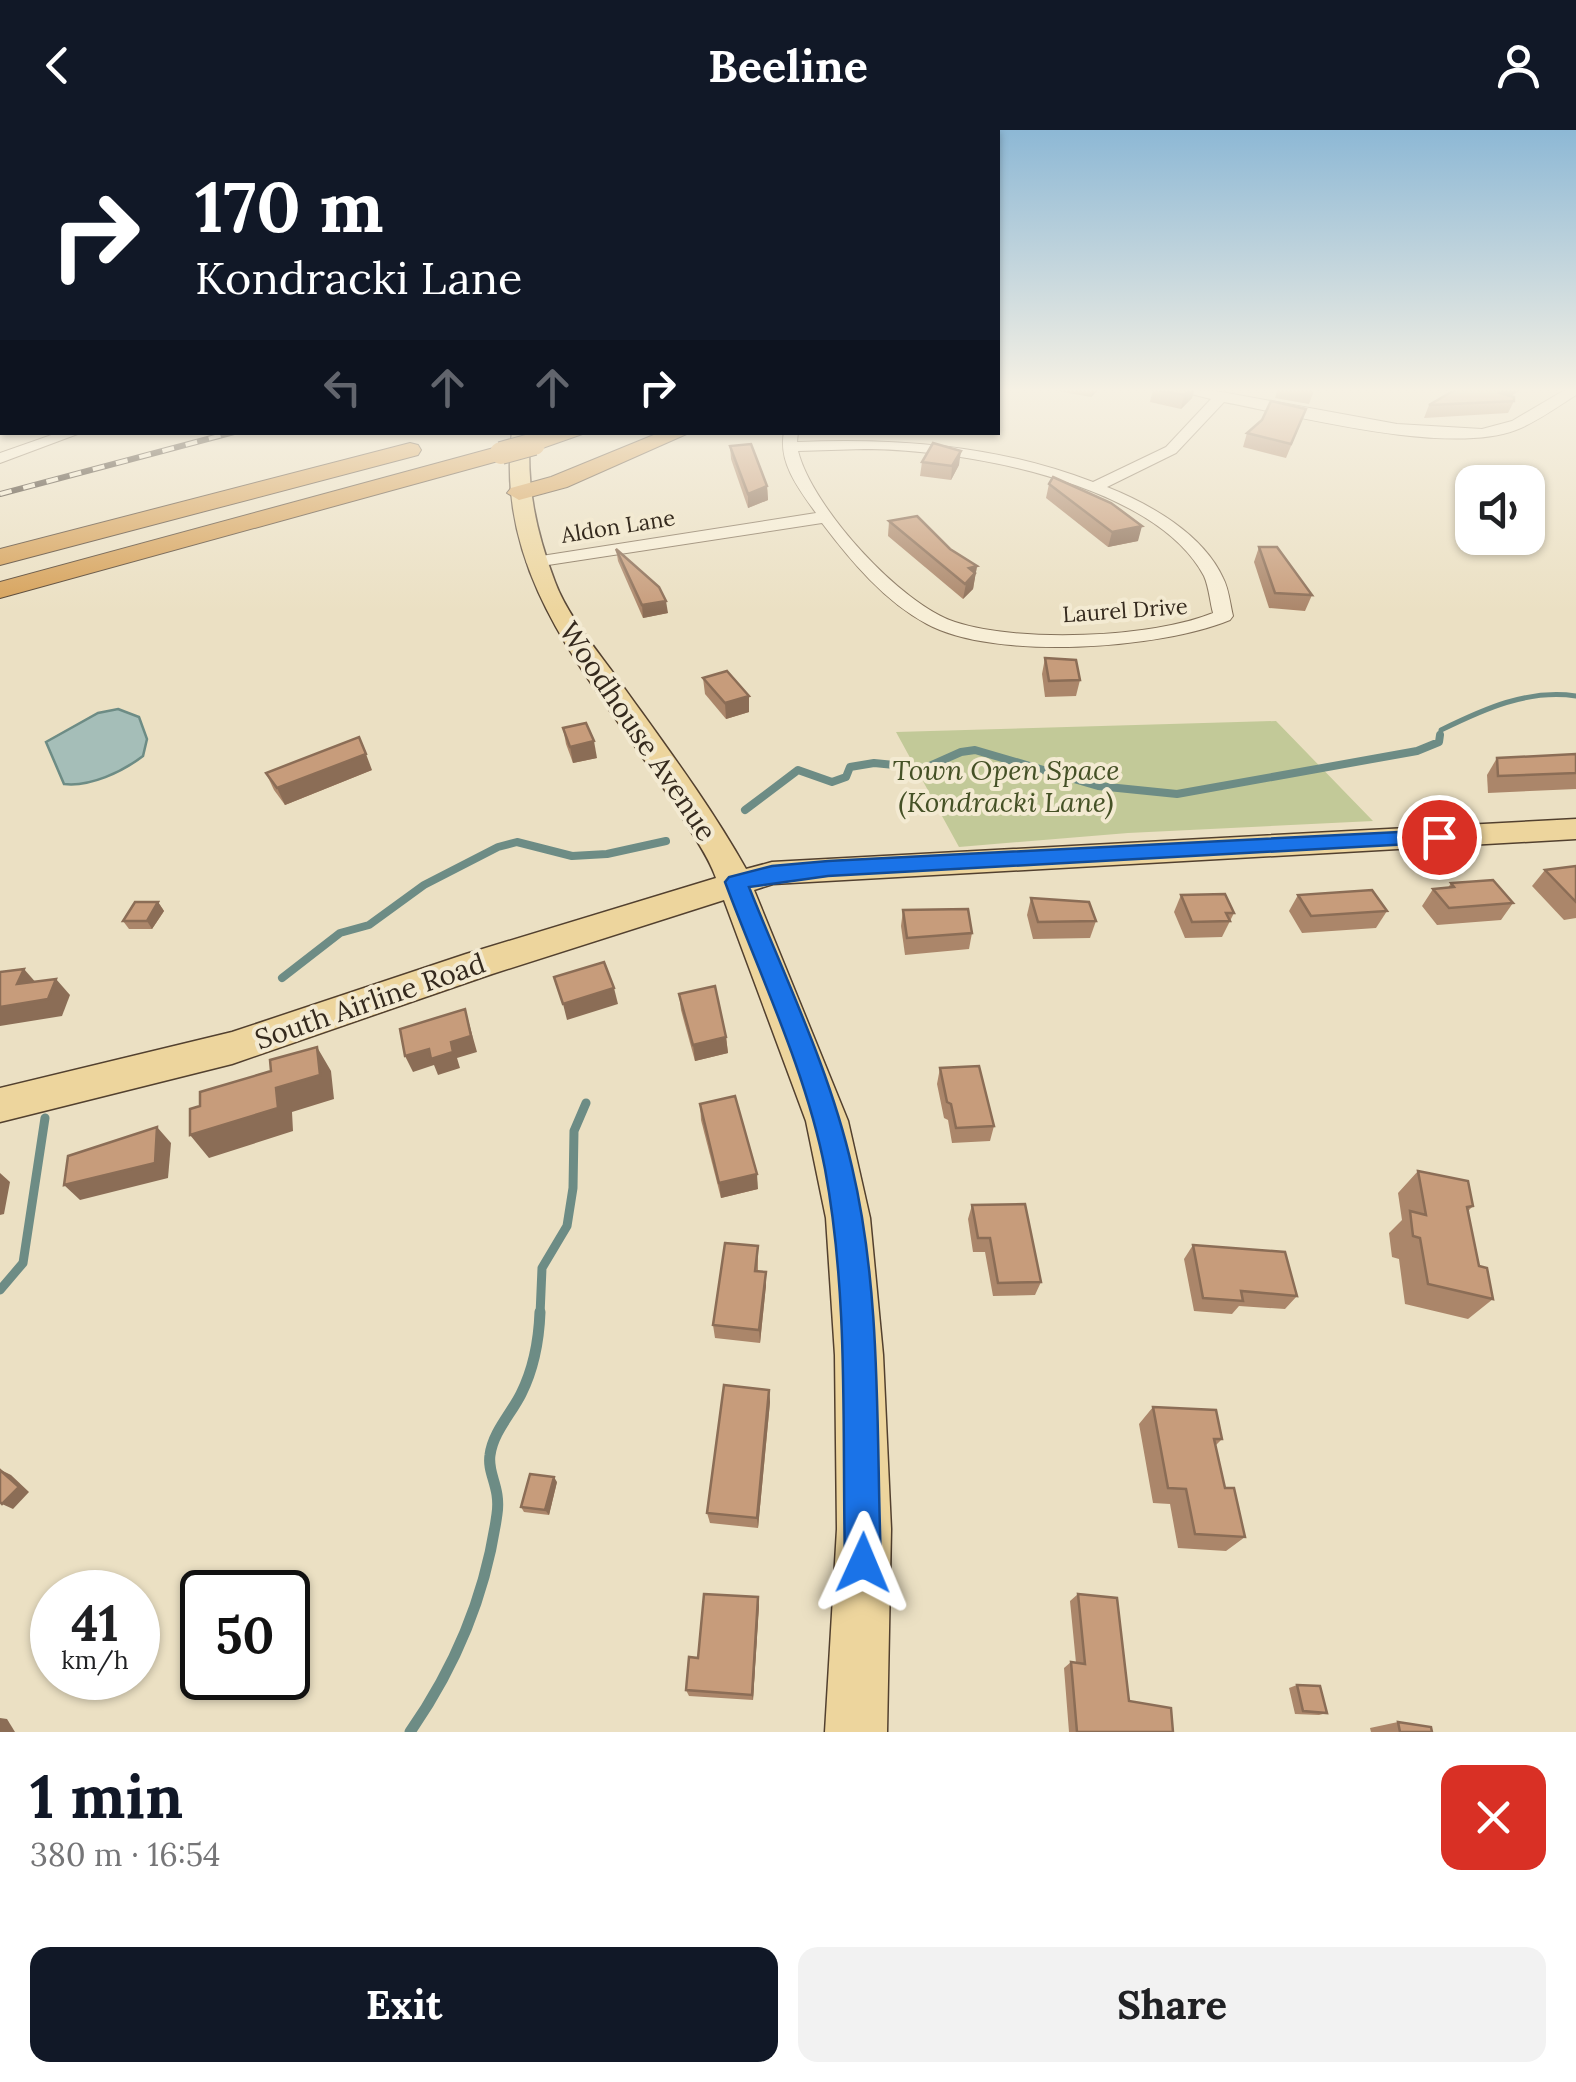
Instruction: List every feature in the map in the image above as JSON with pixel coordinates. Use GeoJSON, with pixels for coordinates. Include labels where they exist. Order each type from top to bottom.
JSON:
{"type":"FeatureCollection","features":[{"type":"Feature","properties":{"kind":"highway"},"geometry":{"type":"LineString","coordinates":[[0,556],[359,463]]}},
{"type":"Feature","properties":{"kind":"highway"},"geometry":{"type":"LineString","coordinates":[[0,590],[469,463]]}},
{"type":"Feature","properties":{"kind":"highway"},"geometry":{"type":"LineString","coordinates":[[519,493],[606,463]]}},
{"type":"Feature","properties":{"kind":"main road","name":"Woodhouse Avenue"},"geometry":{"type":"LineString","coordinates":[[524,463],[519,493],[535,562],[564,623],[698,814],[736,882],[815,1086],[838,1167],[848,1218],[858,1343],[864,1529],[856,1732]]}},
{"type":"Feature","properties":{"kind":"main road","name":"South Airline Road"},"geometry":{"type":"LineString","coordinates":[[0,1105],[232,1048],[772,873],[1576,829]]}},
{"type":"Feature","properties":{"kind":"street","name":"Laurel Drive"},"geometry":{"type":"LineString","coordinates":[[800,463],[826,516],[896,593],[944,625],[980,634],[1034,638],[1133,636],[1205,627],[1223,616],[1223,598],[1211,571],[1185,541],[1151,515],[1096,486],[1017,463]]}},
{"type":"Feature","properties":{"kind":"street"},"geometry":{"type":"LineString","coordinates":[[1096,486],[1144,463]]}},
{"type":"Feature","properties":{"kind":"street","name":"Aldon Lane"},"geometry":{"type":"LineString","coordinates":[[535,562],[826,516]]}},
{"type":"Feature","properties":{"kind":"green space","name":"Town Open Space (Kondracki Lane)"},"geometry":{"type":"Polygon","coordinates":[[[1276,721],[1373,821],[1128,833],[959,847],[896,732],[1276,721]]]}},
{"type":"Feature","properties":{"kind":"water"},"geometry":{"type":"Polygon","coordinates":[[[118,709],[139,717],[147,739],[143,756],[105,777],[64,784],[46,742],[98,713],[118,709]]]}},
{"type":"Feature","properties":{"kind":"building"},"geometry":{"type":"Polygon","coordinates":[[[736,463],[758,463],[767,486],[748,494],[736,463]]]}},
{"type":"Feature","properties":{"kind":"building"},"geometry":{"type":"Polygon","coordinates":[[[1053,477],[1111,503],[1142,526],[1112,532],[1049,484],[1053,477]]]}},
{"type":"Feature","properties":{"kind":"building"},"geometry":{"type":"Polygon","coordinates":[[[917,516],[950,549],[977,566],[969,568],[975,573],[965,584],[889,521],[917,516]]]}},
{"type":"Feature","properties":{"kind":"building"},"geometry":{"type":"Polygon","coordinates":[[[1259,547],[1277,547],[1312,595],[1275,593],[1259,547]]]}},
{"type":"Feature","properties":{"kind":"building"},"geometry":{"type":"Polygon","coordinates":[[[616,549],[659,587],[666,601],[642,605],[616,549]]]}},
{"type":"Feature","properties":{"kind":"building"},"geometry":{"type":"Polygon","coordinates":[[[1045,658],[1076,660],[1080,680],[1049,681],[1045,658]]]}},
{"type":"Feature","properties":{"kind":"building"},"geometry":{"type":"Polygon","coordinates":[[[727,671],[749,696],[725,703],[703,678],[727,671]]]}},
{"type":"Feature","properties":{"kind":"building"},"geometry":{"type":"Polygon","coordinates":[[[586,723],[594,741],[570,747],[563,728],[586,723]]]}},
{"type":"Feature","properties":{"kind":"building"},"geometry":{"type":"Polygon","coordinates":[[[359,737],[366,754],[277,788],[266,773],[359,737]]]}},
{"type":"Feature","properties":{"kind":"building"},"geometry":{"type":"Polygon","coordinates":[[[1576,754],[1576,773],[1498,776],[1497,758],[1576,754]]]}},
{"type":"Feature","properties":{"kind":"building"},"geometry":{"type":"Polygon","coordinates":[[[1576,866],[1576,902],[1545,870],[1576,866]]]}},
{"type":"Feature","properties":{"kind":"building"},"geometry":{"type":"Polygon","coordinates":[[[1493,880],[1513,903],[1449,908],[1433,889],[1454,887],[1451,883],[1493,880]]]}},
{"type":"Feature","properties":{"kind":"building"},"geometry":{"type":"Polygon","coordinates":[[[1372,890],[1387,911],[1311,916],[1298,895],[1372,890]]]}},
{"type":"Feature","properties":{"kind":"building"},"geometry":{"type":"Polygon","coordinates":[[[1225,894],[1234,913],[1226,913],[1230,921],[1192,922],[1181,895],[1225,894]]]}},
{"type":"Feature","properties":{"kind":"building"},"geometry":{"type":"Polygon","coordinates":[[[1031,898],[1089,902],[1096,921],[1038,922],[1031,898]]]}},
{"type":"Feature","properties":{"kind":"building"},"geometry":{"type":"Polygon","coordinates":[[[135,902],[158,902],[147,921],[123,921],[135,902]]]}},
{"type":"Feature","properties":{"kind":"building"},"geometry":{"type":"Polygon","coordinates":[[[968,909],[972,933],[907,938],[903,910],[968,909]]]}},
{"type":"Feature","properties":{"kind":"building"},"geometry":{"type":"Polygon","coordinates":[[[604,962],[614,988],[563,1004],[554,977],[604,962]]]}},
{"type":"Feature","properties":{"kind":"building"},"geometry":{"type":"Polygon","coordinates":[[[24,969],[17,984],[56,979],[48,999],[0,1007],[0,972],[24,969]]]}},
{"type":"Feature","properties":{"kind":"building"},"geometry":{"type":"Polygon","coordinates":[[[715,986],[726,1037],[693,1045],[679,994],[715,986]]]}},
{"type":"Feature","properties":{"kind":"building"},"geometry":{"type":"Polygon","coordinates":[[[465,1009],[471,1036],[451,1042],[453,1052],[431,1059],[429,1049],[405,1056],[400,1029],[465,1009]]]}},
{"type":"Feature","properties":{"kind":"building"},"geometry":{"type":"Polygon","coordinates":[[[317,1047],[320,1075],[276,1088],[278,1108],[190,1135],[190,1109],[200,1106],[200,1092],[271,1071],[270,1060],[317,1047]]]}},
{"type":"Feature","properties":{"kind":"building"},"geometry":{"type":"Polygon","coordinates":[[[979,1066],[994,1126],[956,1128],[940,1068],[979,1066]]]}},
{"type":"Feature","properties":{"kind":"building"},"geometry":{"type":"Polygon","coordinates":[[[735,1096],[757,1174],[719,1183],[700,1104],[735,1096]]]}},
{"type":"Feature","properties":{"kind":"building"},"geometry":{"type":"Polygon","coordinates":[[[157,1127],[155,1163],[64,1185],[68,1156],[157,1127]]]}},
{"type":"Feature","properties":{"kind":"building"},"geometry":{"type":"Polygon","coordinates":[[[1418,1171],[1468,1181],[1473,1206],[1467,1207],[1479,1266],[1487,1268],[1493,1299],[1428,1284],[1420,1238],[1413,1236],[1410,1211],[1426,1215],[1418,1171]]]}},
{"type":"Feature","properties":{"kind":"building"},"geometry":{"type":"Polygon","coordinates":[[[1025,1204],[1041,1282],[998,1283],[990,1238],[978,1238],[972,1205],[1025,1204]]]}},
{"type":"Feature","properties":{"kind":"building"},"geometry":{"type":"Polygon","coordinates":[[[725,1243],[758,1246],[755,1271],[766,1272],[759,1330],[713,1325],[725,1243]]]}},
{"type":"Feature","properties":{"kind":"building"},"geometry":{"type":"Polygon","coordinates":[[[1193,1245],[1285,1252],[1297,1296],[1241,1291],[1243,1301],[1203,1298],[1193,1245]]]}},
{"type":"Feature","properties":{"kind":"building"},"geometry":{"type":"Polygon","coordinates":[[[724,1385],[769,1390],[757,1518],[707,1513],[724,1385]]]}},
{"type":"Feature","properties":{"kind":"building"},"geometry":{"type":"Polygon","coordinates":[[[1153,1407],[1216,1410],[1222,1439],[1214,1439],[1225,1488],[1234,1488],[1245,1537],[1195,1534],[1186,1489],[1168,1488],[1153,1407]]]}},
{"type":"Feature","properties":{"kind":"building"},"geometry":{"type":"Polygon","coordinates":[[[0,1470],[19,1487],[2,1504],[0,1502],[0,1470]]]}},
{"type":"Feature","properties":{"kind":"building"},"geometry":{"type":"Polygon","coordinates":[[[530,1474],[554,1477],[545,1510],[521,1507],[530,1474]]]}},
{"type":"Feature","properties":{"kind":"building"},"geometry":{"type":"Polygon","coordinates":[[[704,1594],[758,1597],[752,1695],[686,1690],[689,1657],[698,1658],[704,1594]]]}},
{"type":"Feature","properties":{"kind":"building"},"geometry":{"type":"Polygon","coordinates":[[[1078,1594],[1117,1598],[1129,1701],[1171,1708],[1173,1732],[1077,1732],[1071,1662],[1085,1664],[1078,1594]]]}},
{"type":"Feature","properties":{"kind":"building"},"geometry":{"type":"Polygon","coordinates":[[[1297,1685],[1320,1686],[1327,1713],[1303,1711],[1297,1685]]]}},
{"type":"Feature","properties":{"kind":"building"},"geometry":{"type":"Polygon","coordinates":[[[1398,1722],[1431,1727],[1432,1732],[1400,1732],[1398,1722]]]}},
{"type":"Feature","properties":{"kind":"waterway"},"geometry":{"type":"LineString","coordinates":[[1440,737],[1441,730],[1506,702],[1540,695],[1576,696]]}},
{"type":"Feature","properties":{"kind":"waterway"},"geometry":{"type":"LineString","coordinates":[[745,810],[798,770],[832,782],[846,777],[850,767],[874,763],[925,768],[975,750],[1098,786],[1177,794],[1417,751],[1439,742],[1440,735]]}},
{"type":"Feature","properties":{"kind":"waterway"},"geometry":{"type":"LineString","coordinates":[[282,978],[340,933],[369,925],[424,885],[498,847],[517,842],[572,856],[607,854],[666,841]]}},
{"type":"Feature","properties":{"kind":"waterway"},"geometry":{"type":"LineString","coordinates":[[540,1315],[542,1268],[567,1226],[573,1188],[574,1131],[586,1103]]}},
{"type":"Feature","properties":{"kind":"waterway"},"geometry":{"type":"LineString","coordinates":[[0,1290],[23,1263],[45,1118]]}},
{"type":"Feature","properties":{"kind":"waterway"},"geometry":{"type":"LineString","coordinates":[[410,1732],[455,1655],[477,1601],[497,1514],[490,1462],[492,1447],[529,1375],[540,1312]]}},
{"type":"Feature","properties":{"kind":"railway"},"geometry":{"type":"LineString","coordinates":[[0,494],[118,463]]}},
{"type":"Feature","properties":{"kind":"route"},"geometry":{"type":"LineString","coordinates":[[863,1563],[858,1355],[848,1218],[815,1086],[736,882],[772,873],[828,869],[1439,837]]}}]}
